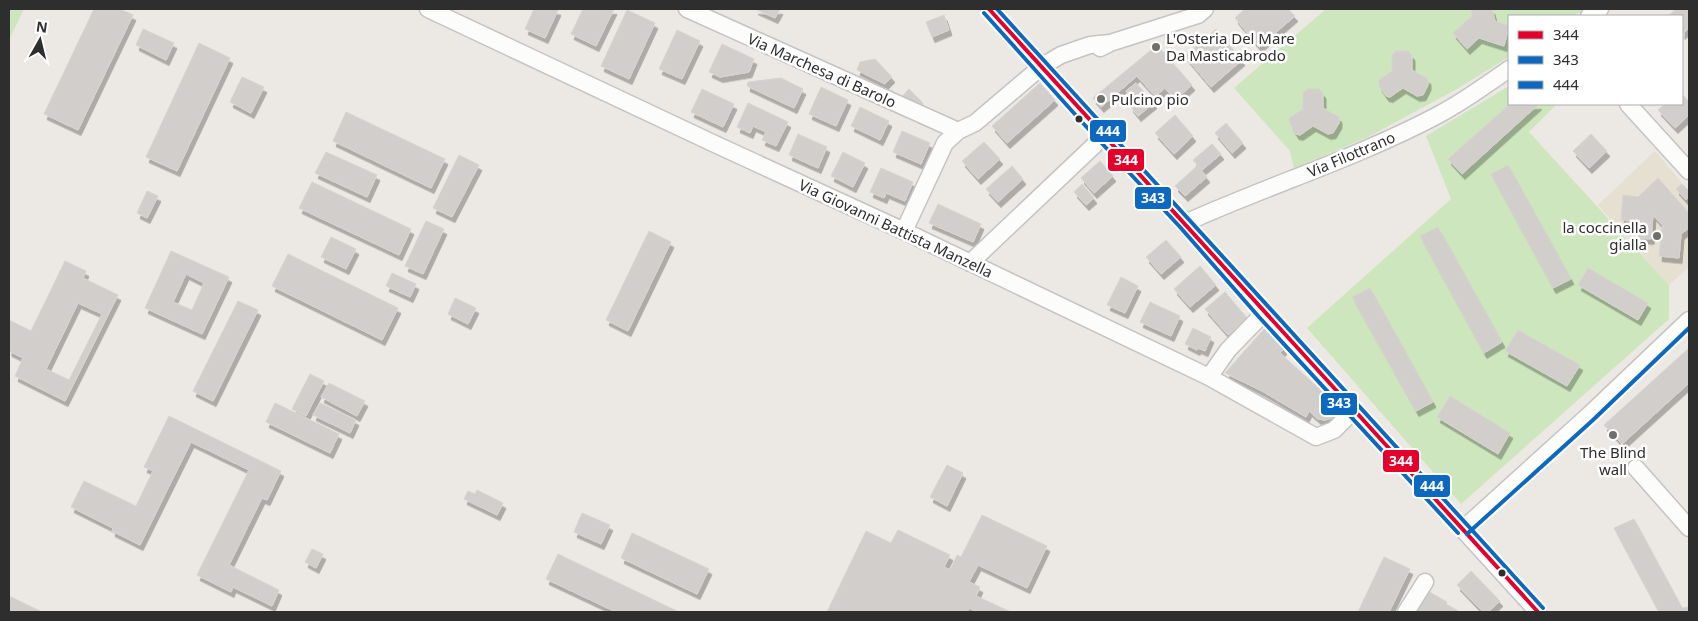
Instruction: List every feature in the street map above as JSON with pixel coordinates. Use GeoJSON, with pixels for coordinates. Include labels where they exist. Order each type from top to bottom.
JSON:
{"type":"FeatureCollection","features":[{"type":"Feature","properties":{"kind":"street","name":"Via Giovanni Battista Manzella"},"geometry":{"type":"LineString","coordinates":[[428,9],[904,231],[1209,377],[1316,436],[1334,430],[1354,410]]}},
{"type":"Feature","properties":{"kind":"street","name":"Via Marchesa di Barolo"},"geometry":{"type":"LineString","coordinates":[[687,9],[958,132]]}},
{"type":"Feature","properties":{"kind":"street"},"geometry":{"type":"LineString","coordinates":[[989,9],[1185,223],[1264,313],[1463,529],[1530,609]]}},
{"type":"Feature","properties":{"kind":"street"},"geometry":{"type":"LineString","coordinates":[[904,231],[945,143],[958,132],[975,123],[1041,67],[1061,55],[1090,45],[1110,43],[1198,15],[1205,9]]}},
{"type":"Feature","properties":{"kind":"street","name":"Via Filottrano"},"geometry":{"type":"LineString","coordinates":[[1185,223],[1364,149],[1426,121],[1508,70]]}},
{"type":"Feature","properties":{"kind":"street"},"geometry":{"type":"LineString","coordinates":[[1629,105],[1689,171]]}},
{"type":"Feature","properties":{"kind":"street"},"geometry":{"type":"LineString","coordinates":[[970,263],[1104,136]]}},
{"type":"Feature","properties":{"kind":"street"},"geometry":{"type":"LineString","coordinates":[[1209,377],[1228,350],[1264,313]]}},
{"type":"Feature","properties":{"kind":"street"},"geometry":{"type":"LineString","coordinates":[[1463,529],[1601,405],[1689,320]]}},
{"type":"Feature","properties":{"kind":"street"},"geometry":{"type":"LineString","coordinates":[[1636,468],[1689,528]]}},
{"type":"Feature","properties":{"kind":"street"},"geometry":{"type":"LineString","coordinates":[[1406,612],[1424,582]]}},
{"type":"Feature","properties":{"kind":"shaded area","name":"la coccinella gialla"},"geometry":{"type":"Polygon","coordinates":[[[1655,151],[1689,191],[1689,267],[1669,285],[1598,205],[1655,151]]]}},
{"type":"Feature","properties":{"kind":"green space"},"geometry":{"type":"Polygon","coordinates":[[[9,9],[24,9],[9,40],[9,9]]]}},
{"type":"Feature","properties":{"kind":"green space"},"geometry":{"type":"Polygon","coordinates":[[[1326,9],[1585,9],[1575,15],[1508,15],[1508,58],[1457,89],[1368,137],[1294,168],[1290,151],[1234,88],[1326,9]]]}},
{"type":"Feature","properties":{"kind":"green space"},"geometry":{"type":"Polygon","coordinates":[[[1508,87],[1508,105],[1556,105],[1529,132],[1669,285],[1669,319],[1461,504],[1307,328],[1451,199],[1426,136],[1508,87]]]}},
{"type":"Feature","properties":{"kind":"building"},"geometry":{"type":"Polygon","coordinates":[[[94,9],[120,9],[133,15],[78,130],[44,114],[94,9]]]}},
{"type":"Feature","properties":{"kind":"building"},"geometry":{"type":"Polygon","coordinates":[[[534,9],[558,10],[545,38],[525,29],[534,9]]]}},
{"type":"Feature","properties":{"kind":"building"},"geometry":{"type":"Polygon","coordinates":[[[583,9],[614,9],[596,46],[571,34],[583,9]]]}},
{"type":"Feature","properties":{"kind":"building"},"geometry":{"type":"Polygon","coordinates":[[[755,9],[780,9],[775,18],[755,9]]]}},
{"type":"Feature","properties":{"kind":"building"},"geometry":{"type":"Polygon","coordinates":[[[1245,9],[1288,9],[1295,16],[1259,47],[1235,18],[1245,9]]]}},
{"type":"Feature","properties":{"kind":"building"},"geometry":{"type":"Polygon","coordinates":[[[1471,9],[1492,9],[1495,21],[1508,26],[1504,46],[1479,38],[1467,49],[1453,33],[1472,16],[1471,9]]]}},
{"type":"Feature","properties":{"kind":"building"},"geometry":{"type":"Polygon","coordinates":[[[1676,9],[1689,9],[1689,28],[1683,33],[1683,15],[1669,15],[1676,9]]]}},
{"type":"Feature","properties":{"kind":"building"},"geometry":{"type":"Polygon","coordinates":[[[627,10],[655,23],[629,79],[601,66],[627,10]]]}},
{"type":"Feature","properties":{"kind":"building"},"geometry":{"type":"Polygon","coordinates":[[[944,15],[949,30],[932,37],[926,22],[944,15]]]}},
{"type":"Feature","properties":{"kind":"building"},"geometry":{"type":"Polygon","coordinates":[[[143,29],[174,43],[166,60],[136,45],[143,29]]]}},
{"type":"Feature","properties":{"kind":"building"},"geometry":{"type":"Polygon","coordinates":[[[1216,29],[1242,60],[1211,87],[1185,56],[1216,29]]]}},
{"type":"Feature","properties":{"kind":"building"},"geometry":{"type":"Polygon","coordinates":[[[677,30],[700,41],[682,79],[659,69],[677,30]]]}},
{"type":"Feature","properties":{"kind":"building"},"geometry":{"type":"Polygon","coordinates":[[[199,43],[230,58],[177,171],[146,157],[199,43]]]}},
{"type":"Feature","properties":{"kind":"building"},"geometry":{"type":"Polygon","coordinates":[[[722,44],[754,59],[749,72],[720,77],[709,72],[722,44]]]}},
{"type":"Feature","properties":{"kind":"building"},"geometry":{"type":"Polygon","coordinates":[[[1157,45],[1192,85],[1175,100],[1165,88],[1155,96],[1137,76],[1101,107],[1093,98],[1157,45]]]}},
{"type":"Feature","properties":{"kind":"building"},"geometry":{"type":"Polygon","coordinates":[[[1396,51],[1408,51],[1412,55],[1412,70],[1428,79],[1428,85],[1423,95],[1417,96],[1403,88],[1390,97],[1386,96],[1379,86],[1379,80],[1392,71],[1392,55],[1396,51]]]}},
{"type":"Feature","properties":{"kind":"building"},"geometry":{"type":"Polygon","coordinates":[[[875,59],[892,77],[885,84],[857,70],[860,62],[875,59]]]}},
{"type":"Feature","properties":{"kind":"building"},"geometry":{"type":"Polygon","coordinates":[[[242,77],[264,87],[251,113],[230,102],[242,77]]]}},
{"type":"Feature","properties":{"kind":"building"},"geometry":{"type":"Polygon","coordinates":[[[781,78],[803,89],[794,108],[747,86],[748,82],[781,78]]]}},
{"type":"Feature","properties":{"kind":"building"},"geometry":{"type":"Polygon","coordinates":[[[1040,83],[1055,100],[1007,143],[992,126],[1040,83]]]}},
{"type":"Feature","properties":{"kind":"building"},"geometry":{"type":"Polygon","coordinates":[[[1136,83],[1154,103],[1138,116],[1130,106],[1136,102],[1126,91],[1136,83]]]}},
{"type":"Feature","properties":{"kind":"building"},"geometry":{"type":"Polygon","coordinates":[[[821,87],[848,100],[836,126],[809,114],[821,87]]]}},
{"type":"Feature","properties":{"kind":"building"},"geometry":{"type":"Polygon","coordinates":[[[702,89],[734,104],[723,127],[691,112],[702,89]]]}},
{"type":"Feature","properties":{"kind":"building"},"geometry":{"type":"Polygon","coordinates":[[[909,89],[923,103],[917,109],[899,100],[909,89]]]}},
{"type":"Feature","properties":{"kind":"building"},"geometry":{"type":"Polygon","coordinates":[[[1307,89],[1319,89],[1323,93],[1323,108],[1339,117],[1339,123],[1333,133],[1328,134],[1313,126],[1300,135],[1296,134],[1290,124],[1289,118],[1303,109],[1303,93],[1307,89]]]}},
{"type":"Feature","properties":{"kind":"building"},"geometry":{"type":"Polygon","coordinates":[[[1683,95],[1689,102],[1689,115],[1675,128],[1658,110],[1664,105],[1683,105],[1683,95]]]}},
{"type":"Feature","properties":{"kind":"building"},"geometry":{"type":"Polygon","coordinates":[[[748,103],[788,122],[776,146],[762,140],[766,132],[753,126],[750,133],[737,127],[748,103]]]}},
{"type":"Feature","properties":{"kind":"building"},"geometry":{"type":"Polygon","coordinates":[[[1509,105],[1538,105],[1462,174],[1448,159],[1509,105]]]}},
{"type":"Feature","properties":{"kind":"building"},"geometry":{"type":"Polygon","coordinates":[[[860,107],[889,121],[880,140],[851,126],[860,107]]]}},
{"type":"Feature","properties":{"kind":"building"},"geometry":{"type":"Polygon","coordinates":[[[346,112],[445,159],[431,188],[333,141],[346,112]]]}},
{"type":"Feature","properties":{"kind":"building"},"geometry":{"type":"Polygon","coordinates":[[[1175,115],[1193,136],[1174,154],[1155,133],[1175,115]]]}},
{"type":"Feature","properties":{"kind":"building"},"geometry":{"type":"Polygon","coordinates":[[[1226,123],[1243,143],[1232,153],[1215,133],[1226,123]]]}},
{"type":"Feature","properties":{"kind":"building"},"geometry":{"type":"Polygon","coordinates":[[[902,131],[930,143],[921,164],[893,152],[902,131]]]}},
{"type":"Feature","properties":{"kind":"building"},"geometry":{"type":"Polygon","coordinates":[[[798,134],[827,147],[818,168],[789,155],[798,134]]]}},
{"type":"Feature","properties":{"kind":"building"},"geometry":{"type":"Polygon","coordinates":[[[1591,134],[1607,151],[1589,168],[1573,151],[1591,134]]]}},
{"type":"Feature","properties":{"kind":"building"},"geometry":{"type":"Polygon","coordinates":[[[984,142],[1000,159],[978,179],[962,161],[984,142]]]}},
{"type":"Feature","properties":{"kind":"building"},"geometry":{"type":"Polygon","coordinates":[[[1212,144],[1221,154],[1202,170],[1193,160],[1212,144]]]}},
{"type":"Feature","properties":{"kind":"building"},"geometry":{"type":"Polygon","coordinates":[[[326,152],[377,175],[367,197],[315,173],[326,152]]]}},
{"type":"Feature","properties":{"kind":"building"},"geometry":{"type":"Polygon","coordinates":[[[843,152],[865,163],[853,187],[831,176],[843,152]]]}},
{"type":"Feature","properties":{"kind":"building"},"geometry":{"type":"Polygon","coordinates":[[[459,155],[479,165],[452,217],[433,208],[459,155]]]}},
{"type":"Feature","properties":{"kind":"building"},"geometry":{"type":"Polygon","coordinates":[[[1100,161],[1113,176],[1094,193],[1081,178],[1100,161]]]}},
{"type":"Feature","properties":{"kind":"building"},"geometry":{"type":"Polygon","coordinates":[[[1508,165],[1571,279],[1553,288],[1491,174],[1508,165]]]}},
{"type":"Feature","properties":{"kind":"building"},"geometry":{"type":"Polygon","coordinates":[[[1012,166],[1023,179],[998,202],[986,189],[1012,166]]]}},
{"type":"Feature","properties":{"kind":"building"},"geometry":{"type":"Polygon","coordinates":[[[1197,166],[1207,177],[1185,196],[1175,186],[1197,166]]]}},
{"type":"Feature","properties":{"kind":"building"},"geometry":{"type":"Polygon","coordinates":[[[881,168],[913,182],[905,201],[886,193],[884,198],[870,192],[881,168]]]}},
{"type":"Feature","properties":{"kind":"building"},"geometry":{"type":"Polygon","coordinates":[[[1658,178],[1689,213],[1689,228],[1681,234],[1679,258],[1659,256],[1662,227],[1664,227],[1653,215],[1651,239],[1638,238],[1639,222],[1621,220],[1623,195],[1638,197],[1658,178]]]}},
{"type":"Feature","properties":{"kind":"building"},"geometry":{"type":"Polygon","coordinates":[[[312,182],[411,229],[399,255],[299,208],[312,182]]]}},
{"type":"Feature","properties":{"kind":"building"},"geometry":{"type":"Polygon","coordinates":[[[1082,184],[1094,198],[1086,205],[1074,192],[1082,184]]]}},
{"type":"Feature","properties":{"kind":"building"},"geometry":{"type":"Polygon","coordinates":[[[1682,184],[1689,191],[1689,197],[1686,200],[1676,189],[1682,184]]]}},
{"type":"Feature","properties":{"kind":"building"},"geometry":{"type":"Polygon","coordinates":[[[147,191],[158,196],[147,218],[137,213],[147,191]]]}},
{"type":"Feature","properties":{"kind":"building"},"geometry":{"type":"Polygon","coordinates":[[[938,204],[981,224],[973,242],[929,223],[938,204]]]}},
{"type":"Feature","properties":{"kind":"building"},"geometry":{"type":"Polygon","coordinates":[[[426,221],[444,229],[423,274],[405,266],[426,221]]]}},
{"type":"Feature","properties":{"kind":"building"},"geometry":{"type":"Polygon","coordinates":[[[1438,227],[1502,342],[1484,353],[1420,236],[1438,227]]]}},
{"type":"Feature","properties":{"kind":"building"},"geometry":{"type":"Polygon","coordinates":[[[649,231],[671,242],[628,331],[606,320],[649,231]]]}},
{"type":"Feature","properties":{"kind":"building"},"geometry":{"type":"Polygon","coordinates":[[[331,237],[356,249],[346,269],[321,257],[331,237]]]}},
{"type":"Feature","properties":{"kind":"building"},"geometry":{"type":"Polygon","coordinates":[[[1166,240],[1181,257],[1161,274],[1146,257],[1166,240]]]}},
{"type":"Feature","properties":{"kind":"building"},"geometry":{"type":"Polygon","coordinates":[[[171,251],[229,277],[202,334],[145,308],[171,251]],[[186,274],[173,302],[192,310],[204,283],[186,274]]]}},
{"type":"Feature","properties":{"kind":"building"},"geometry":{"type":"Polygon","coordinates":[[[288,254],[398,308],[382,340],[272,286],[288,254]]]}},
{"type":"Feature","properties":{"kind":"building"},"geometry":{"type":"Polygon","coordinates":[[[65,261],[86,271],[83,278],[118,295],[65,401],[15,376],[23,358],[9,351],[9,320],[31,331],[65,261]],[[78,303],[46,369],[69,380],[102,314],[78,303]]]}},
{"type":"Feature","properties":{"kind":"building"},"geometry":{"type":"Polygon","coordinates":[[[1200,266],[1216,285],[1190,307],[1174,289],[1200,266]]]}},
{"type":"Feature","properties":{"kind":"building"},"geometry":{"type":"Polygon","coordinates":[[[1588,268],[1648,303],[1638,320],[1578,285],[1588,268]]]}},
{"type":"Feature","properties":{"kind":"building"},"geometry":{"type":"Polygon","coordinates":[[[392,273],[416,284],[410,297],[386,286],[392,273]]]}},
{"type":"Feature","properties":{"kind":"building"},"geometry":{"type":"Polygon","coordinates":[[[1121,277],[1138,286],[1125,313],[1107,305],[1121,277]]]}},
{"type":"Feature","properties":{"kind":"building"},"geometry":{"type":"Polygon","coordinates":[[[1370,288],[1433,402],[1416,411],[1352,297],[1370,288]]]}},
{"type":"Feature","properties":{"kind":"building"},"geometry":{"type":"Polygon","coordinates":[[[1225,292],[1247,318],[1228,335],[1205,309],[1225,292]]]}},
{"type":"Feature","properties":{"kind":"building"},"geometry":{"type":"Polygon","coordinates":[[[455,298],[476,308],[468,324],[448,314],[455,298]]]}},
{"type":"Feature","properties":{"kind":"building"},"geometry":{"type":"Polygon","coordinates":[[[238,301],[258,310],[213,401],[193,391],[238,301]]]}},
{"type":"Feature","properties":{"kind":"building"},"geometry":{"type":"Polygon","coordinates":[[[1150,302],[1180,316],[1171,336],[1140,322],[1150,302]]]}},
{"type":"Feature","properties":{"kind":"building"},"geometry":{"type":"Polygon","coordinates":[[[1193,328],[1211,337],[1205,351],[1198,348],[1197,350],[1185,344],[1193,328]]]}},
{"type":"Feature","properties":{"kind":"building"},"geometry":{"type":"Polygon","coordinates":[[[1265,328],[1284,349],[1280,353],[1333,401],[1336,406],[1332,418],[1318,419],[1309,411],[1306,417],[1262,391],[1225,373],[1265,328]]]}},
{"type":"Feature","properties":{"kind":"building"},"geometry":{"type":"Polygon","coordinates":[[[1518,330],[1580,365],[1567,386],[1505,351],[1518,330]]]}},
{"type":"Feature","properties":{"kind":"building"},"geometry":{"type":"Polygon","coordinates":[[[1689,348],[1689,383],[1622,444],[1604,425],[1689,348]]]}},
{"type":"Feature","properties":{"kind":"building"},"geometry":{"type":"Polygon","coordinates":[[[310,374],[324,381],[306,416],[292,409],[310,374]]]}},
{"type":"Feature","properties":{"kind":"building"},"geometry":{"type":"Polygon","coordinates":[[[329,383],[365,401],[357,416],[321,397],[329,383]]]}},
{"type":"Feature","properties":{"kind":"building"},"geometry":{"type":"Polygon","coordinates":[[[1450,396],[1510,433],[1498,454],[1437,417],[1450,396]]]}},
{"type":"Feature","properties":{"kind":"building"},"geometry":{"type":"Polygon","coordinates":[[[275,403],[339,434],[330,453],[266,422],[275,403]]]}},
{"type":"Feature","properties":{"kind":"building"},"geometry":{"type":"Polygon","coordinates":[[[320,403],[356,420],[350,433],[313,415],[320,403]]]}},
{"type":"Feature","properties":{"kind":"building"},"geometry":{"type":"Polygon","coordinates":[[[169,416],[281,471],[267,500],[262,498],[229,565],[279,590],[272,606],[233,587],[231,592],[197,575],[249,470],[191,442],[140,545],[112,531],[113,528],[71,507],[84,481],[136,506],[153,471],[144,467],[169,416]]]}},
{"type":"Feature","properties":{"kind":"building"},"geometry":{"type":"Polygon","coordinates":[[[947,465],[963,473],[947,506],[930,497],[947,465]]]}},
{"type":"Feature","properties":{"kind":"building"},"geometry":{"type":"Polygon","coordinates":[[[477,490],[503,503],[497,515],[464,499],[468,491],[475,494],[477,490]]]}},
{"type":"Feature","properties":{"kind":"building"},"geometry":{"type":"Polygon","coordinates":[[[582,513],[610,525],[601,544],[574,532],[582,513]]]}},
{"type":"Feature","properties":{"kind":"building"},"geometry":{"type":"Polygon","coordinates":[[[982,515],[1047,546],[1027,588],[978,565],[969,582],[980,587],[976,596],[1011,612],[978,612],[969,608],[967,612],[827,612],[866,531],[891,543],[898,530],[950,555],[944,567],[950,570],[957,555],[961,557],[982,515]]]}},
{"type":"Feature","properties":{"kind":"building"},"geometry":{"type":"Polygon","coordinates":[[[1634,519],[1682,608],[1689,607],[1689,612],[1659,612],[1614,528],[1634,519]]]}},
{"type":"Feature","properties":{"kind":"building"},"geometry":{"type":"Polygon","coordinates":[[[632,533],[709,569],[697,594],[621,558],[632,533]]]}},
{"type":"Feature","properties":{"kind":"building"},"geometry":{"type":"Polygon","coordinates":[[[312,549],[323,554],[316,568],[305,562],[312,549]]]}},
{"type":"Feature","properties":{"kind":"building"},"geometry":{"type":"Polygon","coordinates":[[[558,554],[679,612],[616,612],[546,579],[558,554]]]}},
{"type":"Feature","properties":{"kind":"building"},"geometry":{"type":"Polygon","coordinates":[[[1384,557],[1410,569],[1389,612],[1358,612],[1384,557]]]}},
{"type":"Feature","properties":{"kind":"building"},"geometry":{"type":"Polygon","coordinates":[[[1471,571],[1500,601],[1488,612],[1483,612],[1457,585],[1471,571]]]}},
{"type":"Feature","properties":{"kind":"building"},"geometry":{"type":"Polygon","coordinates":[[[1426,590],[1447,602],[1446,604],[1460,612],[1413,612],[1426,590]]]}},
{"type":"Feature","properties":{"kind":"building"},"geometry":{"type":"Polygon","coordinates":[[[9,596],[42,612],[9,612],[9,596]]]}},
{"type":"Feature","properties":{"kind":"transit line","name":"344"},"geometry":{"type":"LineString","coordinates":[[989,9],[1538,612]]}},
{"type":"Feature","properties":{"kind":"transit line","name":"444"},"geometry":{"type":"LineString","coordinates":[[997,9],[1543,608]]}},
{"type":"Feature","properties":{"kind":"transit line","name":"343"},"geometry":{"type":"LineString","coordinates":[[984,13],[1180,227],[1259,317],[1458,533]]}},
{"type":"Feature","properties":{"kind":"transit line","name":"343"},"geometry":{"type":"LineString","coordinates":[[1467,534],[1593,420],[1689,328]]}},
{"type":"Feature","properties":{"kind":"place","name":"L'Osteria Del Mare Da Masticabrodo"},"geometry":{"type":"Point","coordinates":[1156,47]}},
{"type":"Feature","properties":{"kind":"place","name":"Pulcino pio"},"geometry":{"type":"Point","coordinates":[1101,99]}},
{"type":"Feature","properties":{"kind":"place","name":"la coccinella gialla"},"geometry":{"type":"Point","coordinates":[1657,236]}},
{"type":"Feature","properties":{"kind":"place","name":"The Blind wall"},"geometry":{"type":"Point","coordinates":[1613,435]}}]}
